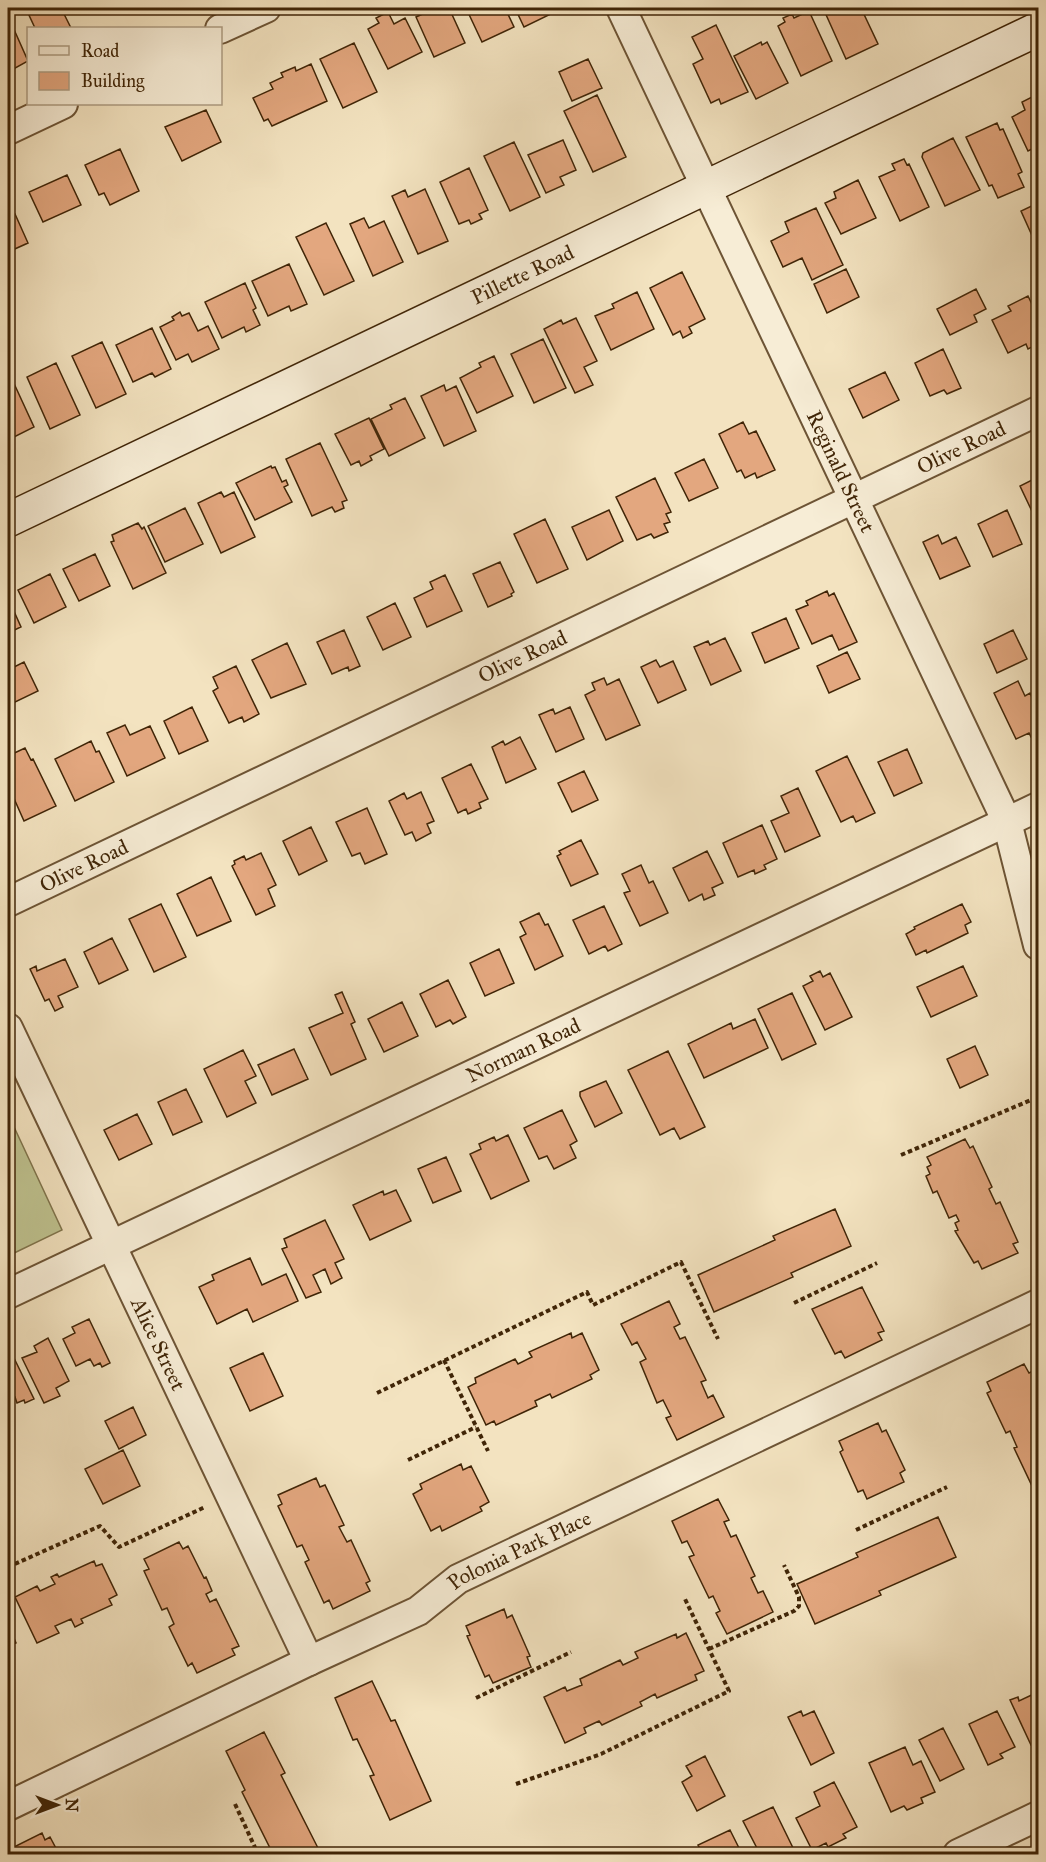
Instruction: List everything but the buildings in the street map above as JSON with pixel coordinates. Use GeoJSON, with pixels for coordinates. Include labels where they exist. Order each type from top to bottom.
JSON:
{"type":"FeatureCollection","features":[{"type":"Feature","properties":{"kind":"street"},"geometry":{"type":"LineString","coordinates":[[222,28],[266,8]]}},
{"type":"Feature","properties":{"kind":"street","name":"Reginald Street"},"geometry":{"type":"LineString","coordinates":[[621,8],[1007,822],[1038,945]]}},
{"type":"Feature","properties":{"kind":"street","name":"Pillette Road"},"geometry":{"type":"LineString","coordinates":[[8,520],[1038,29]]}},
{"type":"Feature","properties":{"kind":"street"},"geometry":{"type":"LineString","coordinates":[[8,130],[61,105]]}},
{"type":"Feature","properties":{"kind":"street","name":"Olive Road"},"geometry":{"type":"LineString","coordinates":[[8,902],[1038,411]]}},
{"type":"Feature","properties":{"kind":"street","name":"Norman Road"},"geometry":{"type":"LineString","coordinates":[[8,1294],[1038,807]]}},
{"type":"Feature","properties":{"kind":"street","name":"Alice Street"},"geometry":{"type":"LineString","coordinates":[[8,1028],[309,1661]]}},
{"type":"Feature","properties":{"kind":"street","name":"Polonia Park Place"},"geometry":{"type":"LineString","coordinates":[[8,1806],[418,1611],[458,1579],[1038,1304]]}},
{"type":"Feature","properties":{"kind":"street"},"geometry":{"type":"LineString","coordinates":[[958,1854],[1038,1816]]}},
{"type":"Feature","properties":{"kind":"path"},"geometry":{"type":"LineString","coordinates":[[901,1155],[1038,1097]]}},
{"type":"Feature","properties":{"kind":"path"},"geometry":{"type":"LineString","coordinates":[[377,1393],[587,1292],[593,1305],[681,1262],[718,1340]]}},
{"type":"Feature","properties":{"kind":"path"},"geometry":{"type":"LineString","coordinates":[[794,1303],[877,1263]]}},
{"type":"Feature","properties":{"kind":"path"},"geometry":{"type":"LineString","coordinates":[[444,1360],[488,1451]]}},
{"type":"Feature","properties":{"kind":"path"},"geometry":{"type":"LineString","coordinates":[[408,1460],[476,1427]]}},
{"type":"Feature","properties":{"kind":"path"},"geometry":{"type":"LineString","coordinates":[[856,1530],[947,1487]]}},
{"type":"Feature","properties":{"kind":"path"},"geometry":{"type":"LineString","coordinates":[[8,1567],[100,1526],[119,1547],[214,1503]]}},
{"type":"Feature","properties":{"kind":"path"},"geometry":{"type":"LineString","coordinates":[[709,1650],[794,1611],[800,1606],[800,1597],[784,1564]]}},
{"type":"Feature","properties":{"kind":"path"},"geometry":{"type":"LineString","coordinates":[[516,1784],[601,1754],[729,1691],[685,1599]]}},
{"type":"Feature","properties":{"kind":"path"},"geometry":{"type":"LineString","coordinates":[[476,1698],[571,1652]]}},
{"type":"Feature","properties":{"kind":"path"},"geometry":{"type":"LineString","coordinates":[[235,1804],[258,1854]]}},
{"type":"Feature","properties":{"kind":"green space"},"geometry":{"type":"Polygon","coordinates":[[[8,1114],[62,1230],[8,1256],[8,1114]]]}}]}
